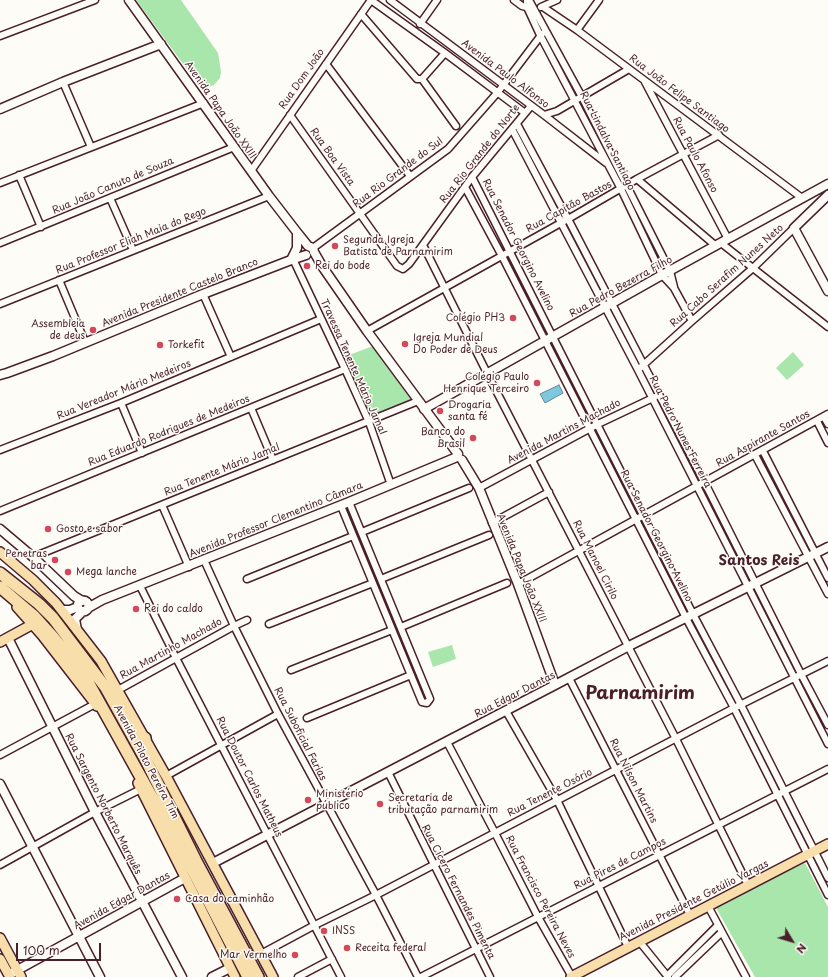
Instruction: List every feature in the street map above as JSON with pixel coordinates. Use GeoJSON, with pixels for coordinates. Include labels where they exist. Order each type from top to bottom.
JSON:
{"type":"FeatureCollection","features":[{"type":"Feature","properties":{"kind":"highway","name":"Avenida Piloto Pereira Tim"},"geometry":{"type":"LineString","coordinates":[[0,573],[32,598],[53,618],[106,688],[147,762],[196,861],[258,977]]}},
{"type":"Feature","properties":{"kind":"highway","name":"Avenida Piloto Pereira Tim"},"geometry":{"type":"LineString","coordinates":[[0,587],[24,606],[48,631],[83,673],[194,873],[248,977]]}},
{"type":"Feature","properties":{"kind":"highway"},"geometry":{"type":"LineString","coordinates":[[145,738],[147,762]]}},
{"type":"Feature","properties":{"kind":"main road","name":"Avenida Papa João XXIII"},"geometry":{"type":"LineString","coordinates":[[129,0],[204,103],[308,251],[322,266],[367,331],[459,457],[479,488],[518,584],[556,685]]}},
{"type":"Feature","properties":{"kind":"main road"},"geometry":{"type":"LineString","coordinates":[[0,109],[63,82],[161,44]]}},
{"type":"Feature","properties":{"kind":"main road","name":"Rua Pedro Bezerra Filho"},"geometry":{"type":"LineString","coordinates":[[424,409],[828,184]]}},
{"type":"Feature","properties":{"kind":"main road","name":"Rua Cabo Serafim Nunes Neto"},"geometry":{"type":"LineString","coordinates":[[794,228],[828,195]]}},
{"type":"Feature","properties":{"kind":"main road"},"geometry":{"type":"LineString","coordinates":[[794,228],[828,291]]}},
{"type":"Feature","properties":{"kind":"main road"},"geometry":{"type":"LineString","coordinates":[[292,259],[298,248],[296,233]]}},
{"type":"Feature","properties":{"kind":"main road","name":"Avenida Presidente Castelo Branco"},"geometry":{"type":"LineString","coordinates":[[0,380],[4,374],[53,356],[292,259],[308,251]]}},
{"type":"Feature","properties":{"kind":"main road","name":"Avenida Professor Clementino Câmara"},"geometry":{"type":"LineString","coordinates":[[62,610],[70,610],[140,586],[459,457]]}},
{"type":"Feature","properties":{"kind":"main road"},"geometry":{"type":"LineString","coordinates":[[0,530],[33,557],[82,605],[75,619],[77,630]]}},
{"type":"Feature","properties":{"kind":"main road","name":"Rua Edgar Dantas"},"geometry":{"type":"LineString","coordinates":[[213,863],[629,646],[828,546]]}},
{"type":"Feature","properties":{"kind":"main road"},"geometry":{"type":"LineString","coordinates":[[0,552],[33,580],[62,610],[101,661],[166,776],[273,977]]}},
{"type":"Feature","properties":{"kind":"main road"},"geometry":{"type":"LineString","coordinates":[[0,592],[33,624],[95,704],[141,789],[235,977]]}},
{"type":"Feature","properties":{"kind":"main road"},"geometry":{"type":"LineString","coordinates":[[4,640],[33,624]]}},
{"type":"Feature","properties":{"kind":"main road","name":"Rua Sargento Norberto Marquês"},"geometry":{"type":"LineString","coordinates":[[4,640],[52,726],[95,812],[182,977]]}},
{"type":"Feature","properties":{"kind":"main road"},"geometry":{"type":"LineString","coordinates":[[0,784],[100,977]]}},
{"type":"Feature","properties":{"kind":"main road","name":"Avenida Presidente Getúlio Vargas"},"geometry":{"type":"LineString","coordinates":[[571,977],[828,844]]}},
{"type":"Feature","properties":{"kind":"main road","name":"Avenida Edgar Dantas"},"geometry":{"type":"LineString","coordinates":[[8,976],[20,974],[79,936],[185,878]]}},
{"type":"Feature","properties":{"kind":"main road"},"geometry":{"type":"LineString","coordinates":[[0,938],[20,974]]}},
{"type":"Feature","properties":{"kind":"main road"},"geometry":{"type":"LineString","coordinates":[[0,959],[8,976]]}},
{"type":"Feature","properties":{"kind":"main road"},"geometry":{"type":"LineString","coordinates":[[212,977],[230,968]]}},
{"type":"Feature","properties":{"kind":"street"},"geometry":{"type":"LineString","coordinates":[[0,36],[95,0]]}},
{"type":"Feature","properties":{"kind":"street","name":"Rua Dom João"},"geometry":{"type":"LineString","coordinates":[[251,170],[371,0]]}},
{"type":"Feature","properties":{"kind":"street","name":"Avenida Paulo Alfonso"},"geometry":{"type":"LineString","coordinates":[[371,0],[498,92],[525,114]]}},
{"type":"Feature","properties":{"kind":"street","name":"Avenida Paulo Alfonso"},"geometry":{"type":"LineString","coordinates":[[390,0],[420,24],[544,115],[608,165]]}},
{"type":"Feature","properties":{"kind":"street"},"geometry":{"type":"LineString","coordinates":[[420,24],[437,0]]}},
{"type":"Feature","properties":{"kind":"street"},"geometry":{"type":"LineString","coordinates":[[514,0],[527,7],[534,8],[543,7],[557,0]]}},
{"type":"Feature","properties":{"kind":"street","name":"Rua Lindalva Santiago"},"geometry":{"type":"LineString","coordinates":[[528,0],[527,7],[540,35],[692,321]]}},
{"type":"Feature","properties":{"kind":"street","name":"Rua Lindalva Santiago"},"geometry":{"type":"LineString","coordinates":[[528,0],[547,31],[627,185],[666,273]]}},
{"type":"Feature","properties":{"kind":"street"},"geometry":{"type":"LineString","coordinates":[[577,30],[599,0]]}},
{"type":"Feature","properties":{"kind":"street","name":"Rua João Felipe Santiago"},"geometry":{"type":"LineString","coordinates":[[543,7],[577,30],[802,198]]}},
{"type":"Feature","properties":{"kind":"street"},"geometry":{"type":"LineString","coordinates":[[361,14],[417,79],[422,80],[456,126]]}},
{"type":"Feature","properties":{"kind":"street","name":"Rua Rio Grande do Sul"},"geometry":{"type":"LineString","coordinates":[[308,251],[448,149],[504,85],[540,35],[547,31]]}},
{"type":"Feature","properties":{"kind":"street"},"geometry":{"type":"LineString","coordinates":[[422,80],[445,53]]}},
{"type":"Feature","properties":{"kind":"street"},"geometry":{"type":"LineString","coordinates":[[326,64],[410,176]]}},
{"type":"Feature","properties":{"kind":"street"},"geometry":{"type":"LineString","coordinates":[[544,115],[557,111],[629,69]]}},
{"type":"Feature","properties":{"kind":"street","name":"Rua Paulo Afonso"},"geometry":{"type":"LineString","coordinates":[[644,81],[683,154],[722,243],[828,327]]}},
{"type":"Feature","properties":{"kind":"street"},"geometry":{"type":"LineString","coordinates":[[63,82],[91,147]]}},
{"type":"Feature","properties":{"kind":"street"},"geometry":{"type":"LineString","coordinates":[[0,183],[204,103]]}},
{"type":"Feature","properties":{"kind":"street","name":"Rua Rio Grande do Norte"},"geometry":{"type":"LineString","coordinates":[[400,268],[406,268],[472,177],[531,106]]}},
{"type":"Feature","properties":{"kind":"street","name":"Rua Boa Vista"},"geometry":{"type":"LineString","coordinates":[[290,115],[400,268]]}},
{"type":"Feature","properties":{"kind":"street","name":"Rua Pedro Nunes Ferreira"},"geometry":{"type":"LineString","coordinates":[[515,126],[540,166],[596,272],[608,306],[696,487],[752,585],[828,725]]}},
{"type":"Feature","properties":{"kind":"street","name":"Rua Pedro Nunes Ferreira"},"geometry":{"type":"LineString","coordinates":[[515,126],[533,169],[588,276],[644,366],[705,483],[794,678],[828,744]]}},
{"type":"Feature","properties":{"kind":"street","name":"Rua Capitão Bastos"},"geometry":{"type":"LineString","coordinates":[[367,331],[637,179],[719,135]]}},
{"type":"Feature","properties":{"kind":"street","name":"Rua João Canuto de Souza"},"geometry":{"type":"LineString","coordinates":[[0,243],[234,147]]}},
{"type":"Feature","properties":{"kind":"street"},"geometry":{"type":"LineString","coordinates":[[533,169],[540,166]]}},
{"type":"Feature","properties":{"kind":"street"},"geometry":{"type":"LineString","coordinates":[[19,175],[41,227]]}},
{"type":"Feature","properties":{"kind":"street","name":"Rua Senador Georgino Avelino"},"geometry":{"type":"LineString","coordinates":[[472,177],[643,515],[734,708],[778,796],[811,853],[828,878]]}},
{"type":"Feature","properties":{"kind":"street"},"geometry":{"type":"LineString","coordinates":[[637,179],[722,243]]}},
{"type":"Feature","properties":{"kind":"street","name":"Rua Senador Georgino Avelino"},"geometry":{"type":"LineString","coordinates":[[465,187],[502,256],[636,518],[741,705],[784,792],[828,895]]}},
{"type":"Feature","properties":{"kind":"street","name":"Rua Professor Eliah Maia do Rego"},"geometry":{"type":"LineString","coordinates":[[0,304],[269,196]]}},
{"type":"Feature","properties":{"kind":"street"},"geometry":{"type":"LineString","coordinates":[[110,198],[133,250]]}},
{"type":"Feature","properties":{"kind":"street","name":"Rua Cabo Serafim Nunes Neto"},"geometry":{"type":"LineString","coordinates":[[638,370],[753,268],[794,228]]}},
{"type":"Feature","properties":{"kind":"street","name":"Rua Manoel Cirilo"},"geometry":{"type":"LineString","coordinates":[[423,245],[487,373],[629,646],[748,885]]}},
{"type":"Feature","properties":{"kind":"street","name":"Travessa Tenente Mário Jamal"},"geometry":{"type":"LineString","coordinates":[[292,259],[346,369],[369,422],[391,485]]}},
{"type":"Feature","properties":{"kind":"street"},"geometry":{"type":"LineString","coordinates":[[588,276],[596,272]]}},
{"type":"Feature","properties":{"kind":"street"},"geometry":{"type":"LineString","coordinates":[[59,280],[85,342]]}},
{"type":"Feature","properties":{"kind":"street"},"geometry":{"type":"LineString","coordinates":[[203,294],[231,357]]}},
{"type":"Feature","properties":{"kind":"street","name":"Rua Vereador Mário Medeiros"},"geometry":{"type":"LineString","coordinates":[[0,450],[121,403],[321,319]]}},
{"type":"Feature","properties":{"kind":"street","name":"Rua Eduardo Rodrigues de Medeiros"},"geometry":{"type":"LineString","coordinates":[[0,511],[346,369]]}},
{"type":"Feature","properties":{"kind":"street","name":"Avenida Martins Machado"},"geometry":{"type":"LineString","coordinates":[[479,488],[598,424],[659,394]]}},
{"type":"Feature","properties":{"kind":"street","name":"Rua Tenente Mário Jamal"},"geometry":{"type":"LineString","coordinates":[[33,557],[418,401]]}},
{"type":"Feature","properties":{"kind":"street"},"geometry":{"type":"LineString","coordinates":[[121,403],[142,453]]}},
{"type":"Feature","properties":{"kind":"street"},"geometry":{"type":"LineString","coordinates":[[251,408],[273,460]]}},
{"type":"Feature","properties":{"kind":"street"},"geometry":{"type":"LineString","coordinates":[[826,416],[828,424]]}},
{"type":"Feature","properties":{"kind":"street","name":"Rua Aspirante Santos"},"geometry":{"type":"LineString","coordinates":[[518,584],[636,518],[705,483],[816,420],[826,416]]}},
{"type":"Feature","properties":{"kind":"street"},"geometry":{"type":"LineString","coordinates":[[816,420],[828,443]]}},
{"type":"Feature","properties":{"kind":"street"},"geometry":{"type":"LineString","coordinates":[[763,451],[812,554],[828,594]]}},
{"type":"Feature","properties":{"kind":"street"},"geometry":{"type":"LineString","coordinates":[[755,455],[812,554],[828,578]]}},
{"type":"Feature","properties":{"kind":"street"},"geometry":{"type":"LineString","coordinates":[[362,532],[469,488]]}},
{"type":"Feature","properties":{"kind":"street"},"geometry":{"type":"LineString","coordinates":[[492,523],[549,492]]}},
{"type":"Feature","properties":{"kind":"street"},"geometry":{"type":"LineString","coordinates":[[341,506],[422,702],[427,704],[430,699],[427,690],[349,502]]}},
{"type":"Feature","properties":{"kind":"street"},"geometry":{"type":"LineString","coordinates":[[162,505],[189,567]]}},
{"type":"Feature","properties":{"kind":"street"},"geometry":{"type":"LineString","coordinates":[[381,579],[489,535]]}},
{"type":"Feature","properties":{"kind":"street"},"geometry":{"type":"LineString","coordinates":[[247,579],[353,536]]}},
{"type":"Feature","properties":{"kind":"street"},"geometry":{"type":"LineString","coordinates":[[361,554],[370,551]]}},
{"type":"Feature","properties":{"kind":"street","name":"Rua Suboficial Farias"},"geometry":{"type":"LineString","coordinates":[[204,560],[234,626],[278,714],[376,895],[418,977]]}},
{"type":"Feature","properties":{"kind":"street"},"geometry":{"type":"LineString","coordinates":[[269,624],[373,583]]}},
{"type":"Feature","properties":{"kind":"street"},"geometry":{"type":"LineString","coordinates":[[401,627],[507,584]]}},
{"type":"Feature","properties":{"kind":"street","name":"Rua Doutor Carlos Matheus"},"geometry":{"type":"LineString","coordinates":[[140,586],[341,977]]}},
{"type":"Feature","properties":{"kind":"street"},"geometry":{"type":"LineString","coordinates":[[381,602],[389,598]]}},
{"type":"Feature","properties":{"kind":"street"},"geometry":{"type":"LineString","coordinates":[[234,626],[247,620]]}},
{"type":"Feature","properties":{"kind":"street","name":"Rua Martinho Machado"},"geometry":{"type":"LineString","coordinates":[[118,690],[234,626]]}},
{"type":"Feature","properties":{"kind":"street"},"geometry":{"type":"LineString","coordinates":[[291,670],[392,630]]}},
{"type":"Feature","properties":{"kind":"street"},"geometry":{"type":"LineString","coordinates":[[400,648],[408,645]]}},
{"type":"Feature","properties":{"kind":"street","name":"Rua Tenente Osório"},"geometry":{"type":"LineString","coordinates":[[261,954],[734,708],[828,661]]}},
{"type":"Feature","properties":{"kind":"street"},"geometry":{"type":"LineString","coordinates":[[307,718],[411,675]]}},
{"type":"Feature","properties":{"kind":"street","name":"Rua Nilson Martins"},"geometry":{"type":"LineString","coordinates":[[569,678],[690,915]]}},
{"type":"Feature","properties":{"kind":"street"},"geometry":{"type":"LineString","coordinates":[[419,694],[427,690]]}},
{"type":"Feature","properties":{"kind":"street"},"geometry":{"type":"LineString","coordinates":[[0,755],[95,704]]}},
{"type":"Feature","properties":{"kind":"street"},"geometry":{"type":"LineString","coordinates":[[506,711],[557,800],[628,947]]}},
{"type":"Feature","properties":{"kind":"street"},"geometry":{"type":"LineString","coordinates":[[166,776],[278,714]]}},
{"type":"Feature","properties":{"kind":"street","name":"Rua Francisco Pereira Neves"},"geometry":{"type":"LineString","coordinates":[[447,742],[495,832],[538,918],[571,977]]}},
{"type":"Feature","properties":{"kind":"street","name":"Rua Pires de Campos"},"geometry":{"type":"LineString","coordinates":[[422,977],[718,825],[778,796],[828,769]]}},
{"type":"Feature","properties":{"kind":"street","name":"Rua Cícero Fernandes Pimenta"},"geometry":{"type":"LineString","coordinates":[[388,772],[490,977]]}},
{"type":"Feature","properties":{"kind":"street"},"geometry":{"type":"LineString","coordinates":[[0,865],[95,812],[141,789]]}},
{"type":"Feature","properties":{"kind":"street"},"geometry":{"type":"LineString","coordinates":[[708,906],[746,977]]}},
{"type":"Feature","properties":{"kind":"street"},"geometry":{"type":"LineString","coordinates":[[638,941],[667,976],[718,925]]}},
{"type":"Feature","properties":{"kind":"street"},"geometry":{"type":"LineString","coordinates":[[675,977],[722,932]]}},
{"type":"Feature","properties":{"kind":"street"},"geometry":{"type":"LineString","coordinates":[[298,977],[332,959]]}},
{"type":"Feature","properties":{"kind":"green space"},"geometry":{"type":"Polygon","coordinates":[[[136,0],[181,0],[218,53],[221,72],[220,78],[214,85],[203,89],[200,87],[136,0]]]}},
{"type":"Feature","properties":{"kind":"green space"},"geometry":{"type":"Polygon","coordinates":[[[373,346],[411,400],[369,417],[344,357],[373,346]]]}},
{"type":"Feature","properties":{"kind":"green space"},"geometry":{"type":"Polygon","coordinates":[[[793,352],[804,365],[787,380],[776,368],[793,352]]]}},
{"type":"Feature","properties":{"kind":"green space"},"geometry":{"type":"Polygon","coordinates":[[[452,645],[456,659],[433,667],[428,652],[452,645]]]}},
{"type":"Feature","properties":{"kind":"green space"},"geometry":{"type":"Polygon","coordinates":[[[805,863],[828,907],[828,977],[755,977],[715,906],[764,880],[765,882],[805,863]]]}},
{"type":"Feature","properties":{"kind":"water"},"geometry":{"type":"Polygon","coordinates":[[[559,385],[563,393],[545,403],[540,394],[559,385]]]}},
{"type":"Feature","properties":{"kind":"place","name":"Segunda Igreja Batista de Parnamirim"},"geometry":{"type":"Point","coordinates":[335,246]}},
{"type":"Feature","properties":{"kind":"place","name":"Rei do bode"},"geometry":{"type":"Point","coordinates":[307,266]}},
{"type":"Feature","properties":{"kind":"place","name":"Colégio PH3"},"geometry":{"type":"Point","coordinates":[513,318]}},
{"type":"Feature","properties":{"kind":"place","name":"Assembleia de deus"},"geometry":{"type":"Point","coordinates":[93,330]}},
{"type":"Feature","properties":{"kind":"place","name":"Igreja Mundial Do Poder de Deus"},"geometry":{"type":"Point","coordinates":[405,344]}},
{"type":"Feature","properties":{"kind":"place","name":"Torkefit"},"geometry":{"type":"Point","coordinates":[160,345]}},
{"type":"Feature","properties":{"kind":"place","name":"Colégio Paulo Henrique Terceiro"},"geometry":{"type":"Point","coordinates":[537,383]}},
{"type":"Feature","properties":{"kind":"place","name":"Drogaria santa fé"},"geometry":{"type":"Point","coordinates":[440,411]}},
{"type":"Feature","properties":{"kind":"place","name":"Banco do Brasil"},"geometry":{"type":"Point","coordinates":[473,438]}},
{"type":"Feature","properties":{"kind":"place","name":"Gosto e sabor"},"geometry":{"type":"Point","coordinates":[48,529]}},
{"type":"Feature","properties":{"kind":"place","name":"Penetras bar"},"geometry":{"type":"Point","coordinates":[55,560]}},
{"type":"Feature","properties":{"kind":"place","name":"Mega lanche"},"geometry":{"type":"Point","coordinates":[68,572]}},
{"type":"Feature","properties":{"kind":"place","name":"Rei do caldo"},"geometry":{"type":"Point","coordinates":[136,609]}},
{"type":"Feature","properties":{"kind":"place","name":"Ministério público"},"geometry":{"type":"Point","coordinates":[308,800]}},
{"type":"Feature","properties":{"kind":"place","name":"Secretaria de tributação parnamirim"},"geometry":{"type":"Point","coordinates":[380,804]}},
{"type":"Feature","properties":{"kind":"place","name":"Casa do caminhão"},"geometry":{"type":"Point","coordinates":[177,899]}},
{"type":"Feature","properties":{"kind":"place","name":"INSS"},"geometry":{"type":"Point","coordinates":[324,931]}},
{"type":"Feature","properties":{"kind":"place","name":"Receita federal"},"geometry":{"type":"Point","coordinates":[347,948]}},
{"type":"Feature","properties":{"kind":"place","name":"Mar Vermelho"},"geometry":{"type":"Point","coordinates":[295,955]}},
{"type":"Feature","properties":{"kind":"district","name":"Santos Reis"},"geometry":{"type":"Point","coordinates":[759,561]}},
{"type":"Feature","properties":{"kind":"district","name":"Parnamirim"},"geometry":{"type":"Point","coordinates":[640,694]}}]}
